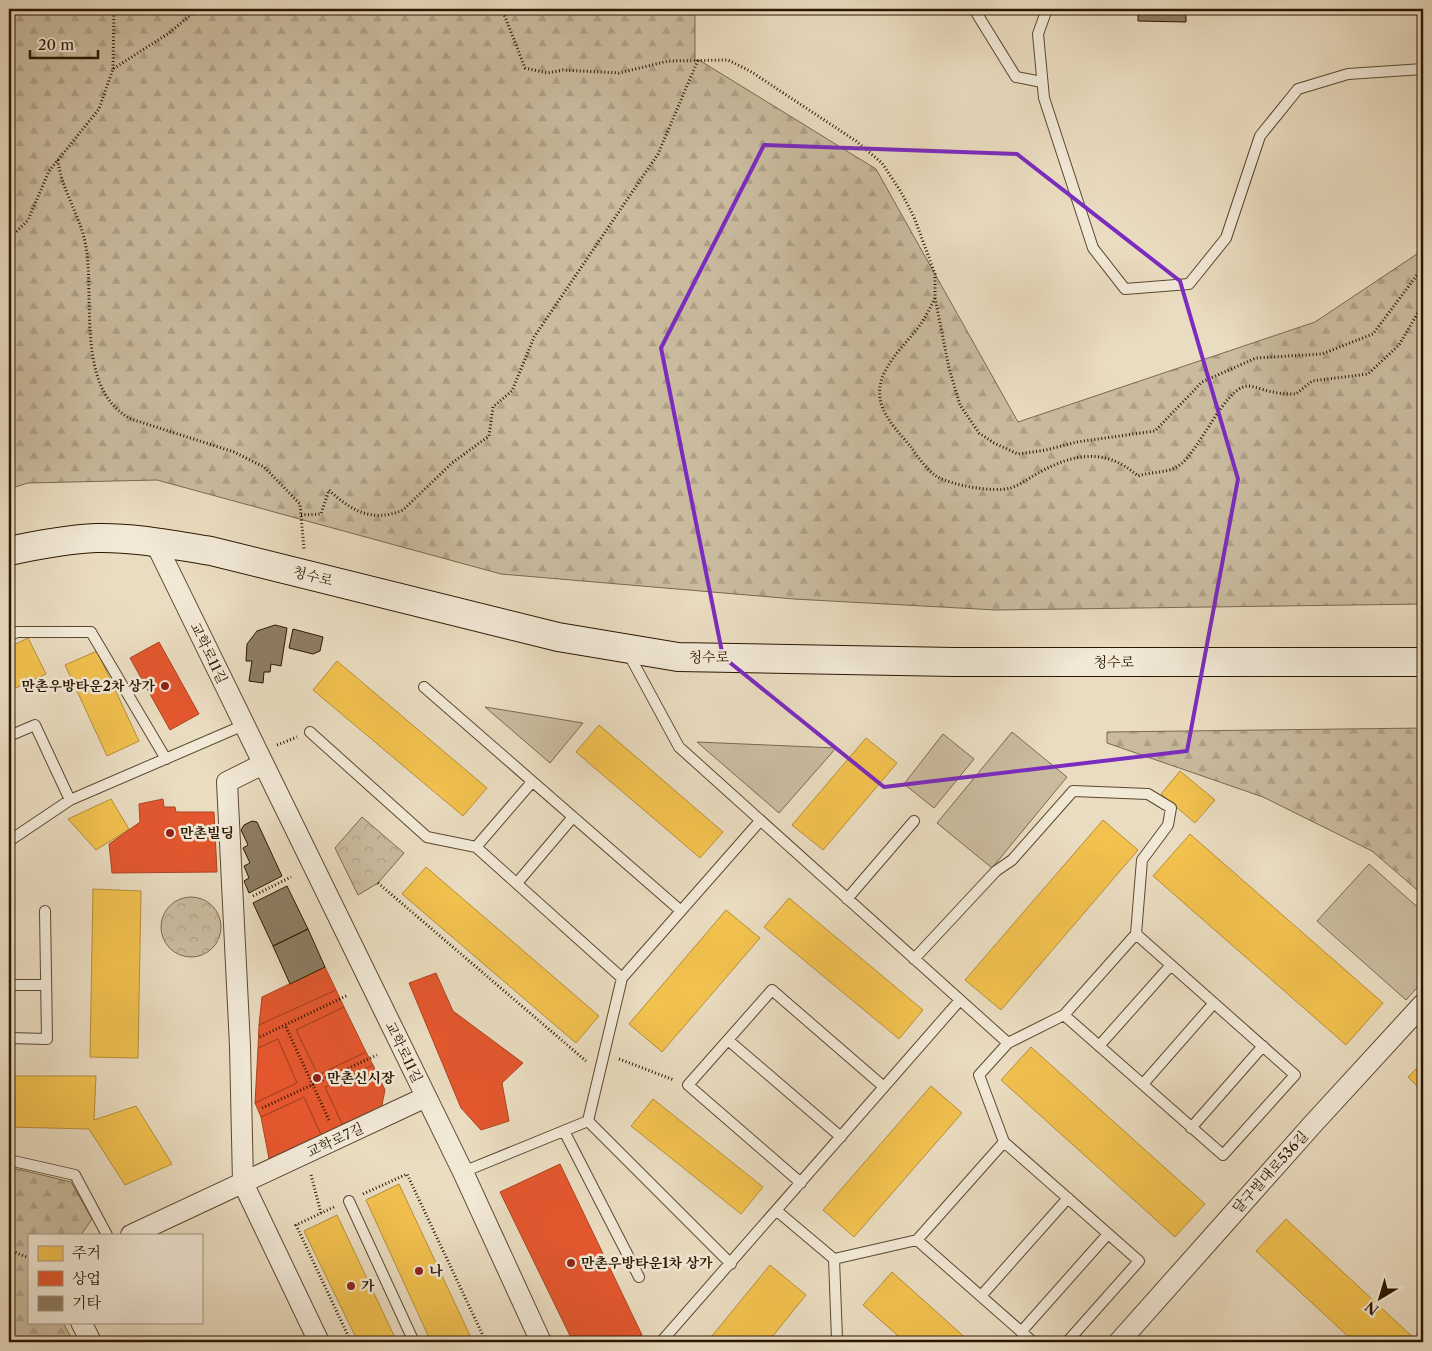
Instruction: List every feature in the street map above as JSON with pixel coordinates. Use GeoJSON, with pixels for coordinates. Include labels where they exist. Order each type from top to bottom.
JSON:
{"type":"FeatureCollection","features":[{"type":"Feature","properties":{"kind":"main road","name":"청수로"},"geometry":{"type":"LineString","coordinates":[[9,551],[38,545],[96,538],[155,542],[211,551],[558,637],[678,657],[954,662],[1423,662]]}},
{"type":"Feature","properties":{"kind":"street","name":"교학로11길"},"geometry":{"type":"LineString","coordinates":[[155,542],[244,725],[267,755],[541,1342]]}},
{"type":"Feature","properties":{"kind":"street"},"geometry":{"type":"LineString","coordinates":[[267,755],[227,782],[234,905],[243,1183],[319,1342]]}},
{"type":"Feature","properties":{"kind":"street","name":"달구벌대로536길"},"geometry":{"type":"LineString","coordinates":[[1120,1342],[1312,1125],[1423,1004]]}},
{"type":"Feature","properties":{"kind":"street","name":"교학로7길"},"geometry":{"type":"LineString","coordinates":[[133,1234],[426,1097]]}},
{"type":"Feature","properties":{"kind":"street"},"geometry":{"type":"LineString","coordinates":[[82,1324],[91,1342]]}},
{"type":"Feature","properties":{"kind":"lane"},"geometry":{"type":"LineString","coordinates":[[974,9],[1016,76],[1042,82]]}},
{"type":"Feature","properties":{"kind":"lane"},"geometry":{"type":"LineString","coordinates":[[1047,9],[1038,34],[1044,98],[1093,248],[1125,289],[1189,284],[1226,238],[1260,136],[1298,89],[1348,74],[1423,69]]}},
{"type":"Feature","properties":{"kind":"lane"},"geometry":{"type":"LineString","coordinates":[[9,636],[18,632],[91,632],[166,759]]}},
{"type":"Feature","properties":{"kind":"lane"},"geometry":{"type":"LineString","coordinates":[[625,648],[679,747],[1008,1043]]}},
{"type":"Feature","properties":{"kind":"lane"},"geometry":{"type":"LineString","coordinates":[[424,687],[681,911]]}},
{"type":"Feature","properties":{"kind":"lane"},"geometry":{"type":"LineString","coordinates":[[9,736],[35,725],[70,800]]}},
{"type":"Feature","properties":{"kind":"lane"},"geometry":{"type":"LineString","coordinates":[[9,841],[70,800],[244,725]]}},
{"type":"Feature","properties":{"kind":"lane"},"geometry":{"type":"LineString","coordinates":[[310,732],[427,837],[476,847],[622,978]]}},
{"type":"Feature","properties":{"kind":"lane"},"geometry":{"type":"LineString","coordinates":[[476,847],[532,782]]}},
{"type":"Feature","properties":{"kind":"lane"},"geometry":{"type":"LineString","coordinates":[[914,958],[996,871],[1012,860],[1073,791],[1148,794],[1170,808],[1168,825],[1142,860],[1136,934],[1064,1015],[1008,1043],[979,1075],[1004,1142],[1139,1261],[1067,1342]]}},
{"type":"Feature","properties":{"kind":"lane"},"geometry":{"type":"LineString","coordinates":[[517,883],[573,817]]}},
{"type":"Feature","properties":{"kind":"lane"},"geometry":{"type":"LineString","coordinates":[[588,1121],[622,978],[760,821]]}},
{"type":"Feature","properties":{"kind":"lane"},"geometry":{"type":"LineString","coordinates":[[847,899],[914,821]]}},
{"type":"Feature","properties":{"kind":"lane"},"geometry":{"type":"LineString","coordinates":[[9,1038],[47,1039],[45,911]]}},
{"type":"Feature","properties":{"kind":"lane"},"geometry":{"type":"LineString","coordinates":[[1064,1015],[1223,1155],[1295,1074],[1136,934]]}},
{"type":"Feature","properties":{"kind":"lane"},"geometry":{"type":"LineString","coordinates":[[1099,1046],[1171,965]]}},
{"type":"Feature","properties":{"kind":"lane"},"geometry":{"type":"LineString","coordinates":[[9,985],[46,985]]}},
{"type":"Feature","properties":{"kind":"lane"},"geometry":{"type":"LineString","coordinates":[[801,1183],[688,1085],[772,990],[884,1087]]}},
{"type":"Feature","properties":{"kind":"lane"},"geometry":{"type":"LineString","coordinates":[[661,1342],[960,1000]]}},
{"type":"Feature","properties":{"kind":"lane"},"geometry":{"type":"LineString","coordinates":[[1142,1084],[1214,1003]]}},
{"type":"Feature","properties":{"kind":"lane"},"geometry":{"type":"LineString","coordinates":[[728,1040],[841,1137]]}},
{"type":"Feature","properties":{"kind":"lane"},"geometry":{"type":"LineString","coordinates":[[1192,1128],[1263,1046]]}},
{"type":"Feature","properties":{"kind":"lane"},"geometry":{"type":"LineString","coordinates":[[463,1172],[588,1121]]}},
{"type":"Feature","properties":{"kind":"lane"},"geometry":{"type":"LineString","coordinates":[[588,1121],[731,1264]]}},
{"type":"Feature","properties":{"kind":"lane"},"geometry":{"type":"LineString","coordinates":[[564,1131],[639,1277]]}},
{"type":"Feature","properties":{"kind":"lane"},"geometry":{"type":"LineString","coordinates":[[834,1259],[917,1240],[1004,1142]]}},
{"type":"Feature","properties":{"kind":"lane"},"geometry":{"type":"LineString","coordinates":[[9,1160],[75,1175],[106,1234]]}},
{"type":"Feature","properties":{"kind":"lane"},"geometry":{"type":"LineString","coordinates":[[981,1296],[1068,1198]]}},
{"type":"Feature","properties":{"kind":"lane"},"geometry":{"type":"LineString","coordinates":[[349,1201],[414,1342]]}},
{"type":"Feature","properties":{"kind":"lane"},"geometry":{"type":"LineString","coordinates":[[777,1211],[834,1259],[838,1341]]}},
{"type":"Feature","properties":{"kind":"lane"},"geometry":{"type":"LineString","coordinates":[[1021,1332],[1108,1234]]}},
{"type":"Feature","properties":{"kind":"lane"},"geometry":{"type":"LineString","coordinates":[[917,1240],[1032,1342]]}},
{"type":"Feature","properties":{"kind":"path"},"geometry":{"type":"LineString","coordinates":[[9,239],[28,220],[50,171],[99,109],[113,69],[114,9]]}},
{"type":"Feature","properties":{"kind":"path"},"geometry":{"type":"LineString","coordinates":[[113,69],[169,33],[198,9]]}},
{"type":"Feature","properties":{"kind":"path"},"geometry":{"type":"LineString","coordinates":[[502,9],[525,68],[547,73],[563,70],[619,73],[668,61],[728,60],[750,71],[856,141],[882,163],[914,218],[935,274],[935,298],[949,368],[960,404],[979,433],[994,443],[1018,454],[1046,450],[1077,442],[1155,431],[1202,382],[1256,358],[1322,354],[1373,334],[1423,267]]}},
{"type":"Feature","properties":{"kind":"path"},"geometry":{"type":"LineString","coordinates":[[301,515],[320,514],[329,490],[347,507],[358,512],[372,514],[395,513],[403,510],[452,463],[489,436],[493,407],[512,391],[534,337],[658,154],[698,60]]}},
{"type":"Feature","properties":{"kind":"path"},"geometry":{"type":"LineString","coordinates":[[58,160],[60,176],[86,246],[91,349],[99,377],[110,403],[119,413],[131,419],[256,462],[300,504],[306,574]]}},
{"type":"Feature","properties":{"kind":"path"},"geometry":{"type":"LineString","coordinates":[[935,298],[922,323],[905,341],[890,364],[880,386],[881,404],[915,453],[936,476],[986,489],[1009,489],[1041,471],[1078,456],[1094,455],[1124,464],[1138,476],[1150,472],[1172,470],[1182,463],[1206,433],[1232,393],[1246,386],[1274,392],[1296,394],[1312,381],[1368,374],[1399,345],[1423,304]]}},
{"type":"Feature","properties":{"kind":"path"},"geometry":{"type":"LineString","coordinates":[[267,755],[310,732]]}},
{"type":"Feature","properties":{"kind":"path"},"geometry":{"type":"LineString","coordinates":[[234,905],[291,877]]}},
{"type":"Feature","properties":{"kind":"path"},"geometry":{"type":"LineString","coordinates":[[378,883],[600,1073]]}},
{"type":"Feature","properties":{"kind":"path"},"geometry":{"type":"LineString","coordinates":[[338,1139],[285,1025],[348,995]]}},
{"type":"Feature","properties":{"kind":"path"},"geometry":{"type":"LineString","coordinates":[[604,1054],[688,1085]]}},
{"type":"Feature","properties":{"kind":"path"},"geometry":{"type":"LineString","coordinates":[[242,1118],[377,1055]]}},
{"type":"Feature","properties":{"kind":"path"},"geometry":{"type":"LineString","coordinates":[[311,1175],[321,1214]]}},
{"type":"Feature","properties":{"kind":"path"},"geometry":{"type":"LineString","coordinates":[[9,1250],[28,1258]]}},
{"type":"Feature","properties":{"kind":"highlighted area"},"geometry":{"type":"Polygon","coordinates":[[[764,145],[1017,154],[1180,281],[1238,479],[1187,751],[884,787],[723,657],[661,348],[764,145]]]}},
{"type":"Feature","properties":{"kind":"green space"},"geometry":{"type":"Polygon","coordinates":[[[9,9],[695,9],[695,61],[699,60],[876,169],[1018,422],[1315,322],[1423,250],[1423,604],[996,610],[794,599],[501,574],[157,480],[28,483],[9,489],[9,9]]]}},
{"type":"Feature","properties":{"kind":"green space"},"geometry":{"type":"Polygon","coordinates":[[[485,707],[583,723],[550,763],[485,707]]]}},
{"type":"Feature","properties":{"kind":"green space"},"geometry":{"type":"Polygon","coordinates":[[[1423,728],[1423,895],[1372,851],[1263,797],[1107,743],[1107,732],[1423,728]]]}},
{"type":"Feature","properties":{"kind":"green space"},"geometry":{"type":"Polygon","coordinates":[[[1012,732],[1067,777],[992,868],[937,823],[1012,732]]]}},
{"type":"Feature","properties":{"kind":"green space"},"geometry":{"type":"Polygon","coordinates":[[[943,734],[974,759],[934,808],[904,784],[943,734]]]}},
{"type":"Feature","properties":{"kind":"green space"},"geometry":{"type":"Polygon","coordinates":[[[697,742],[836,748],[779,813],[697,742]]]}},
{"type":"Feature","properties":{"kind":"green space"},"geometry":{"type":"Polygon","coordinates":[[[362,817],[404,853],[378,883],[358,895],[335,848],[362,817]]]}},
{"type":"Feature","properties":{"kind":"green space"},"geometry":{"type":"Polygon","coordinates":[[[1369,864],[1423,912],[1423,981],[1406,1000],[1317,921],[1369,864]]]}},
{"type":"Feature","properties":{"kind":"green space"},"geometry":{"type":"Polygon","coordinates":[[[191,897],[208,902],[216,910],[221,927],[216,944],[208,952],[191,957],[174,952],[166,944],[161,927],[166,910],[174,902],[191,897]]]}},
{"type":"Feature","properties":{"kind":"green space"},"geometry":{"type":"Polygon","coordinates":[[[9,1167],[71,1182],[92,1219],[82,1234],[28,1234],[28,1324],[64,1324],[73,1342],[9,1342],[9,1167]]]}},
{"type":"Feature","properties":{"kind":"building: 주거"},"geometry":{"type":"Polygon","coordinates":[[[28,638],[46,674],[9,691],[9,647],[28,638]]]}},
{"type":"Feature","properties":{"kind":"building: 주거"},"geometry":{"type":"Polygon","coordinates":[[[97,651],[139,741],[107,756],[65,665],[97,651]]]}},
{"type":"Feature","properties":{"kind":"building: 주거"},"geometry":{"type":"Polygon","coordinates":[[[337,661],[487,788],[463,816],[313,690],[337,661]]]}},
{"type":"Feature","properties":{"kind":"building: 주거"},"geometry":{"type":"Polygon","coordinates":[[[599,725],[723,832],[700,858],[576,752],[599,725]]]}},
{"type":"Feature","properties":{"kind":"building: 주거"},"geometry":{"type":"Polygon","coordinates":[[[866,738],[897,763],[823,850],[792,825],[866,738]]]}},
{"type":"Feature","properties":{"kind":"building: 주거"},"geometry":{"type":"Polygon","coordinates":[[[1180,771],[1215,800],[1195,823],[1161,794],[1180,771]]]}},
{"type":"Feature","properties":{"kind":"building: 주거"},"geometry":{"type":"Polygon","coordinates":[[[111,799],[129,829],[96,850],[68,819],[111,799]]]}},
{"type":"Feature","properties":{"kind":"building: 주거"},"geometry":{"type":"Polygon","coordinates":[[[1103,820],[1138,850],[1001,1010],[965,980],[1103,820]]]}},
{"type":"Feature","properties":{"kind":"building: 주거"},"geometry":{"type":"Polygon","coordinates":[[[1190,834],[1383,1003],[1346,1045],[1153,876],[1190,834]]]}},
{"type":"Feature","properties":{"kind":"building: 주거"},"geometry":{"type":"Polygon","coordinates":[[[426,867],[599,1016],[576,1043],[402,894],[426,867]]]}},
{"type":"Feature","properties":{"kind":"building: 주거"},"geometry":{"type":"Polygon","coordinates":[[[93,889],[141,891],[138,1058],[90,1057],[93,889]]]}},
{"type":"Feature","properties":{"kind":"building: 주거"},"geometry":{"type":"Polygon","coordinates":[[[789,898],[923,1010],[899,1039],[764,927],[789,898]]]}},
{"type":"Feature","properties":{"kind":"building: 주거"},"geometry":{"type":"Polygon","coordinates":[[[726,910],[760,938],[662,1052],[629,1024],[726,910]]]}},
{"type":"Feature","properties":{"kind":"building: 주거"},"geometry":{"type":"Polygon","coordinates":[[[1031,1047],[1205,1204],[1175,1237],[1001,1080],[1031,1047]]]}},
{"type":"Feature","properties":{"kind":"building: 주거"},"geometry":{"type":"Polygon","coordinates":[[[1423,1062],[1423,1092],[1408,1077],[1423,1062]]]}},
{"type":"Feature","properties":{"kind":"building: 주거"},"geometry":{"type":"Polygon","coordinates":[[[9,1076],[96,1076],[94,1120],[136,1106],[172,1164],[125,1185],[89,1129],[9,1127],[9,1076]]]}},
{"type":"Feature","properties":{"kind":"building: 주거"},"geometry":{"type":"Polygon","coordinates":[[[931,1086],[962,1113],[854,1237],[823,1210],[931,1086]]]}},
{"type":"Feature","properties":{"kind":"building: 주거"},"geometry":{"type":"Polygon","coordinates":[[[653,1099],[763,1187],[741,1214],[631,1126],[653,1099]]]}},
{"type":"Feature","properties":{"kind":"building: 주거","name":"나"},"geometry":{"type":"Polygon","coordinates":[[[399,1184],[473,1342],[431,1342],[366,1200],[399,1184]]]}},
{"type":"Feature","properties":{"kind":"building: 주거","name":"가"},"geometry":{"type":"Polygon","coordinates":[[[337,1215],[397,1342],[358,1342],[304,1231],[337,1215]]]}},
{"type":"Feature","properties":{"kind":"building: 주거"},"geometry":{"type":"Polygon","coordinates":[[[1286,1219],[1418,1342],[1354,1342],[1256,1251],[1286,1219]]]}},
{"type":"Feature","properties":{"kind":"building: 주거"},"geometry":{"type":"Polygon","coordinates":[[[770,1265],[806,1295],[768,1342],[707,1342],[770,1265]]]}},
{"type":"Feature","properties":{"kind":"building: 주거"},"geometry":{"type":"Polygon","coordinates":[[[892,1272],[970,1342],[905,1342],[863,1305],[892,1272]]]}},
{"type":"Feature","properties":{"kind":"building: 상업","name":"만촌우방타운2차 상가"},"geometry":{"type":"Polygon","coordinates":[[[159,642],[199,714],[170,730],[130,658],[159,642]]]}},
{"type":"Feature","properties":{"kind":"building: 상업","name":"만촌빌딩"},"geometry":{"type":"Polygon","coordinates":[[[163,799],[164,807],[175,807],[176,812],[214,812],[217,872],[112,873],[109,844],[140,822],[139,804],[163,799]]]}},
{"type":"Feature","properties":{"kind":"building: 상업"},"geometry":{"type":"Polygon","coordinates":[[[325,967],[336,990],[259,1025],[262,997],[325,967]]]}},
{"type":"Feature","properties":{"kind":"building: 상업"},"geometry":{"type":"Polygon","coordinates":[[[436,973],[453,1011],[523,1063],[502,1083],[509,1121],[481,1130],[461,1108],[409,983],[436,973]]]}},
{"type":"Feature","properties":{"kind":"building: 상업"},"geometry":{"type":"Polygon","coordinates":[[[336,990],[344,1007],[296,1030],[318,1075],[366,1052],[373,1065],[325,1087],[344,1128],[323,1139],[304,1097],[261,1117],[255,1103],[297,1083],[278,1039],[258,1048],[259,1025],[336,990]]]}},
{"type":"Feature","properties":{"kind":"building: 상업"},"geometry":{"type":"Polygon","coordinates":[[[344,1007],[366,1052],[318,1075],[296,1030],[344,1007]]]}},
{"type":"Feature","properties":{"kind":"building: 상업"},"geometry":{"type":"Polygon","coordinates":[[[278,1039],[297,1083],[255,1103],[258,1048],[278,1039]]]}},
{"type":"Feature","properties":{"kind":"building: 상업"},"geometry":{"type":"Polygon","coordinates":[[[373,1065],[385,1090],[381,1110],[344,1128],[325,1087],[373,1065]]]}},
{"type":"Feature","properties":{"kind":"building: 상업"},"geometry":{"type":"Polygon","coordinates":[[[304,1097],[323,1139],[270,1164],[261,1117],[304,1097]]]}},
{"type":"Feature","properties":{"kind":"building: 상업","name":"만촌우방타운1차 상가"},"geometry":{"type":"Polygon","coordinates":[[[560,1164],[642,1335],[626,1342],[573,1342],[500,1192],[560,1164]]]}},
{"type":"Feature","properties":{"kind":"building: 기타"},"geometry":{"type":"Polygon","coordinates":[[[1138,9],[1186,9],[1186,22],[1138,21],[1138,9]]]}},
{"type":"Feature","properties":{"kind":"building: 기타"},"geometry":{"type":"Polygon","coordinates":[[[275,625],[287,628],[281,666],[271,664],[270,672],[264,672],[263,683],[249,681],[252,661],[246,661],[247,644],[257,631],[275,625]]]}},
{"type":"Feature","properties":{"kind":"building: 기타"},"geometry":{"type":"Polygon","coordinates":[[[293,629],[323,637],[320,651],[313,654],[289,648],[293,629]]]}},
{"type":"Feature","properties":{"kind":"building: 기타"},"geometry":{"type":"Polygon","coordinates":[[[252,821],[257,822],[282,876],[249,893],[244,881],[249,878],[244,866],[250,863],[243,848],[248,845],[241,830],[244,825],[252,821]]]}},
{"type":"Feature","properties":{"kind":"building: 기타"},"geometry":{"type":"Polygon","coordinates":[[[287,886],[308,929],[273,946],[253,903],[287,886]]]}},
{"type":"Feature","properties":{"kind":"building: 기타"},"geometry":{"type":"Polygon","coordinates":[[[308,929],[325,967],[290,984],[273,946],[308,929]]]}},
{"type":"Feature","properties":{"kind":"place","name":"만촌우방타운2차 상가"},"geometry":{"type":"Point","coordinates":[165,686]}},
{"type":"Feature","properties":{"kind":"place","name":"만촌빌딩"},"geometry":{"type":"Point","coordinates":[170,833]}},
{"type":"Feature","properties":{"kind":"place","name":"만촌신시장"},"geometry":{"type":"Point","coordinates":[317,1078]}},
{"type":"Feature","properties":{"kind":"place","name":"만촌우방타운1차 상가"},"geometry":{"type":"Point","coordinates":[571,1263]}},
{"type":"Feature","properties":{"kind":"place","name":"나"},"geometry":{"type":"Point","coordinates":[419,1271]}},
{"type":"Feature","properties":{"kind":"place","name":"가"},"geometry":{"type":"Point","coordinates":[351,1286]}}]}
